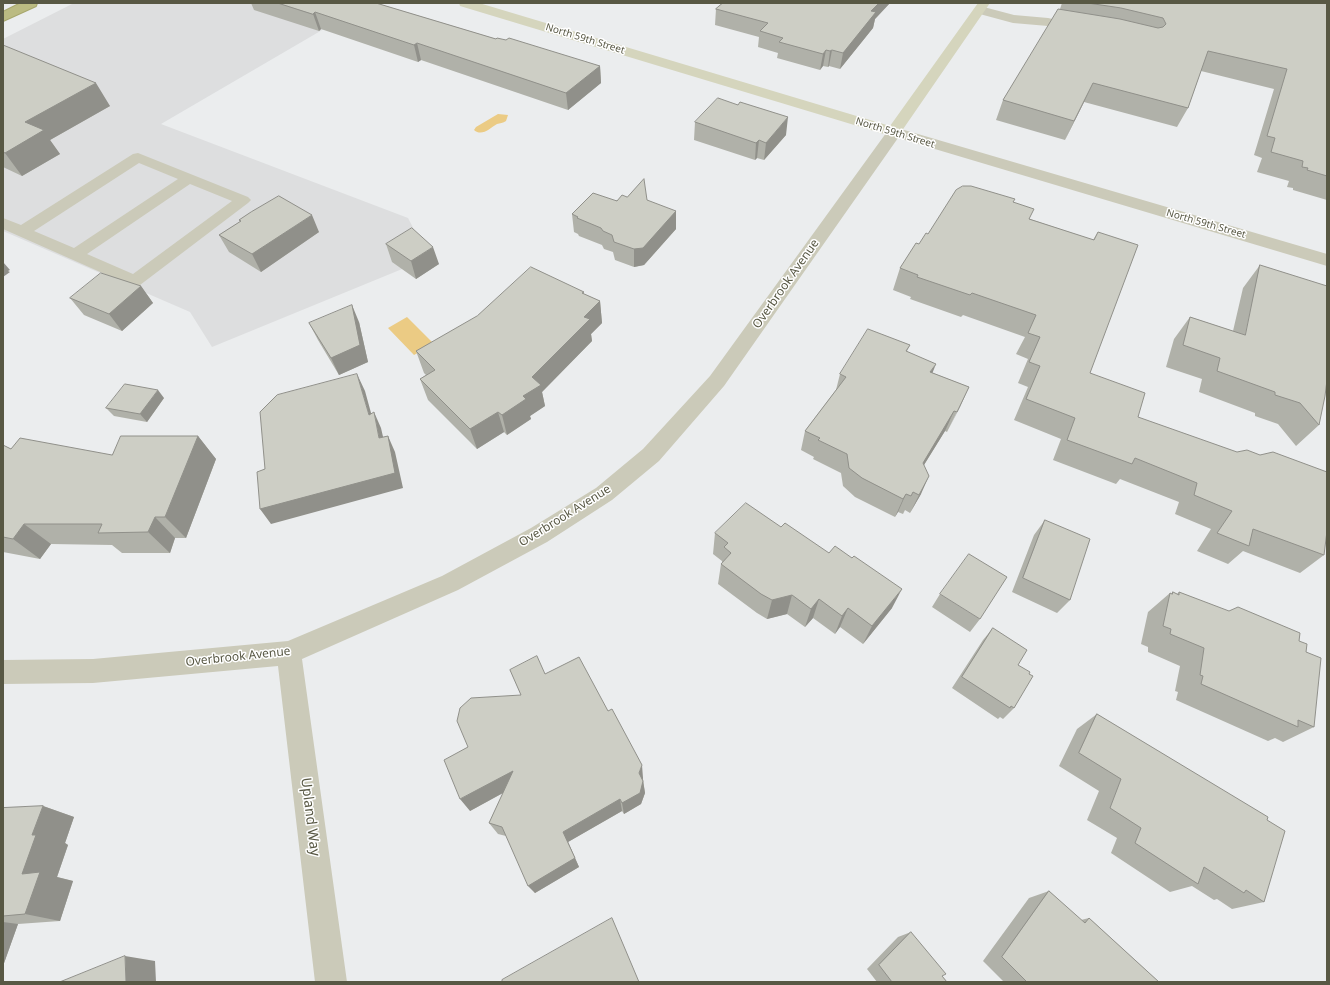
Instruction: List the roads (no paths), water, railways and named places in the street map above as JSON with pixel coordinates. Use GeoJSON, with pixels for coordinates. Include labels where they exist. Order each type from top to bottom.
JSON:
{"type":"FeatureCollection","features":[{"type":"Feature","properties":{"kind":"highway"},"geometry":{"type":"LineString","coordinates":[[3,17],[31,3]]}},
{"type":"Feature","properties":{"kind":"street","name":"North 59th Street"},"geometry":{"type":"LineString","coordinates":[[465,3],[1327,260]]}},
{"type":"Feature","properties":{"kind":"street","name":"Overbrook Avenue"},"geometry":{"type":"LineString","coordinates":[[3,672],[93,671],[289,653],[450,583],[539,535],[604,494],[651,455],[717,381],[982,6]]}},
{"type":"Feature","properties":{"kind":"street","name":"Upland Way"},"geometry":{"type":"LineString","coordinates":[[289,653],[331,982]]}},
{"type":"Feature","properties":{"kind":"lane"},"geometry":{"type":"LineString","coordinates":[[982,6],[1014,19],[1048,22],[1090,30]]}},
{"type":"Feature","properties":{"kind":"lane"},"geometry":{"type":"LineString","coordinates":[[3,223],[22,232],[134,281],[243,200],[138,157],[22,232]]}},
{"type":"Feature","properties":{"kind":"lane"},"geometry":{"type":"LineString","coordinates":[[75,255],[189,178]]}}]}
